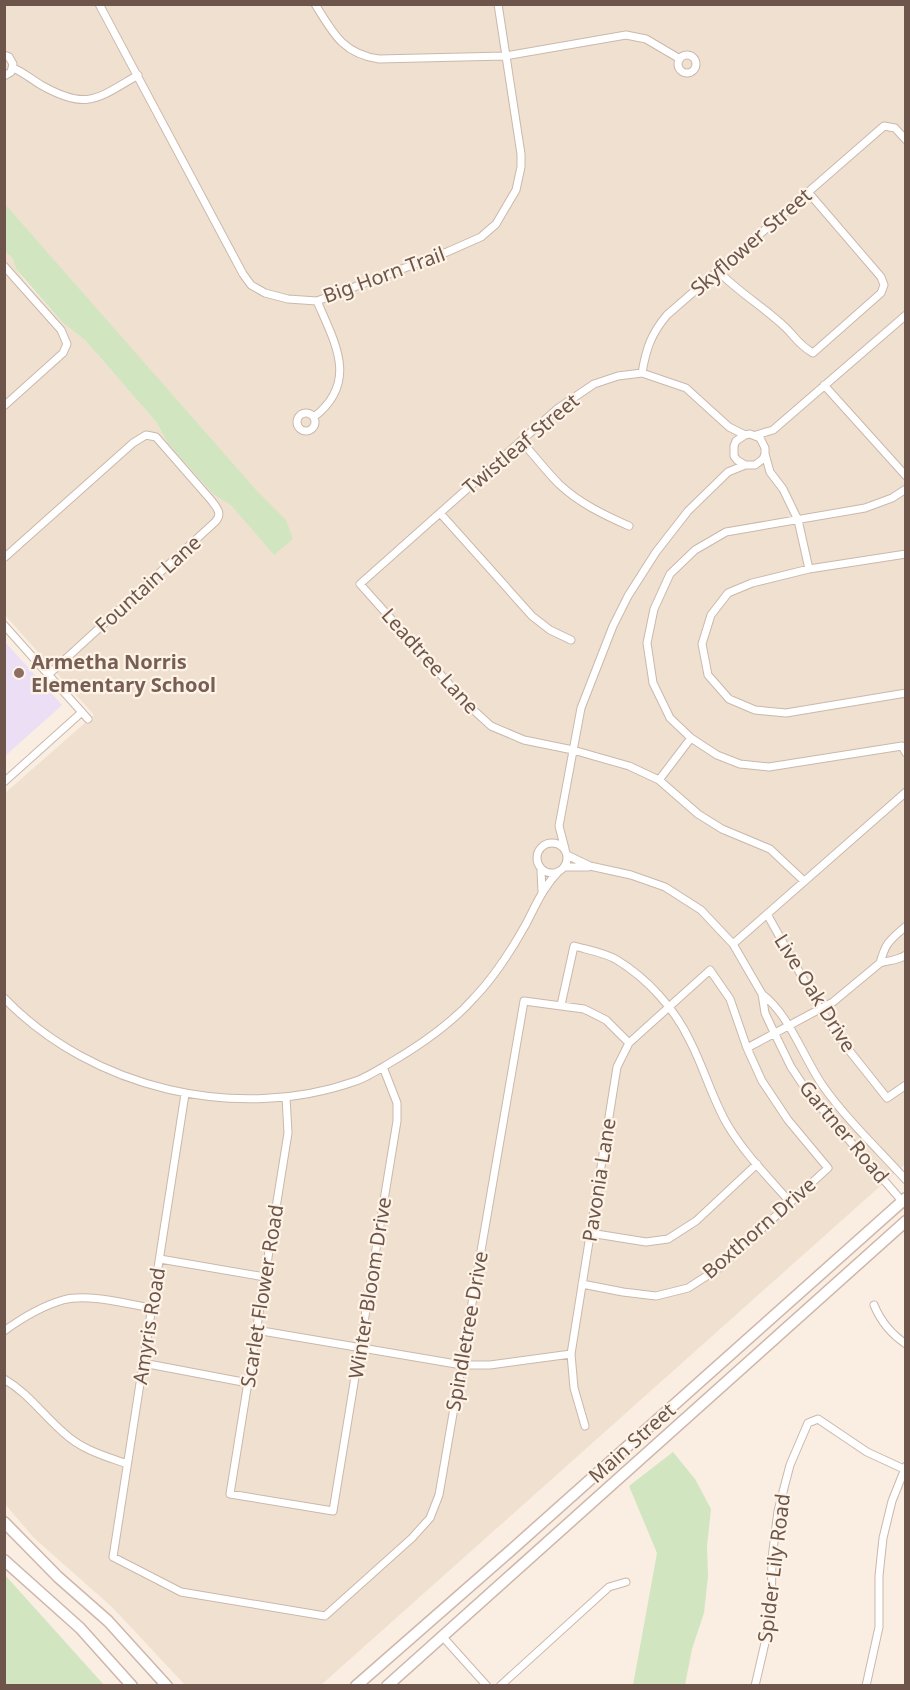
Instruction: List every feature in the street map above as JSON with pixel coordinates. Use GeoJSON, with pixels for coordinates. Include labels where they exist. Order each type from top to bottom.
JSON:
{"type":"FeatureCollection","features":[{"type":"Feature","properties":{"kind":"main road","name":"Main Street"},"geometry":{"type":"LineString","coordinates":[[356,1686],[904,1200]]}},
{"type":"Feature","properties":{"kind":"main road","name":"Main Street"},"geometry":{"type":"LineString","coordinates":[[387,1686],[906,1221]]}},
{"type":"Feature","properties":{"kind":"main road"},"geometry":{"type":"LineString","coordinates":[[4,1522],[49,1569],[108,1621],[167,1686]]}},
{"type":"Feature","properties":{"kind":"main road"},"geometry":{"type":"LineString","coordinates":[[4,1560],[80,1628],[132,1686]]}},
{"type":"Feature","properties":{"kind":"street","name":"Big Horn Trail"},"geometry":{"type":"LineString","coordinates":[[99,4],[232,257],[247,280],[259,290],[273,296],[317,301],[481,237],[496,224],[511,200],[521,167],[520,140],[498,4]]}},
{"type":"Feature","properties":{"kind":"street"},"geometry":{"type":"LineString","coordinates":[[315,4],[329,27],[345,45],[363,57],[405,60],[505,56],[626,35],[646,39],[680,59]]}},
{"type":"Feature","properties":{"kind":"street"},"geometry":{"type":"LineString","coordinates":[[4,56],[12,60],[13,68],[4,76]]}},
{"type":"Feature","properties":{"kind":"street"},"geometry":{"type":"LineString","coordinates":[[13,68],[56,93],[80,101],[101,97],[138,75]]}},
{"type":"Feature","properties":{"kind":"street","name":"Skyflower Street"},"geometry":{"type":"LineString","coordinates":[[642,373],[646,349],[657,327],[667,315],[717,270],[884,126],[895,128],[906,140]]}},
{"type":"Feature","properties":{"kind":"street"},"geometry":{"type":"LineString","coordinates":[[717,270],[733,287],[786,328],[801,346],[813,353],[881,292],[884,285],[881,277],[808,192]]}},
{"type":"Feature","properties":{"kind":"street"},"geometry":{"type":"LineString","coordinates":[[4,266],[61,330],[67,344],[63,353],[4,406]]}},
{"type":"Feature","properties":{"kind":"street"},"geometry":{"type":"LineString","coordinates":[[314,417],[332,399],[340,378],[341,367],[336,346],[317,301]]}},
{"type":"Feature","properties":{"kind":"street"},"geometry":{"type":"LineString","coordinates":[[734,446],[740,437],[773,430],[905,315]]}},
{"type":"Feature","properties":{"kind":"street","name":"Twistleaf Street"},"geometry":{"type":"LineString","coordinates":[[360,584],[557,409],[594,384],[618,376],[642,373],[686,388],[729,427],[745,435]]}},
{"type":"Feature","properties":{"kind":"street"},"geometry":{"type":"LineString","coordinates":[[824,385],[906,476]]}},
{"type":"Feature","properties":{"kind":"street"},"geometry":{"type":"LineString","coordinates":[[4,998],[23,1018],[86,1061],[185,1094],[238,1099],[311,1094],[359,1080],[413,1050],[443,1027],[473,1000],[495,974],[513,948],[542,891],[561,869],[566,852],[559,826],[582,708],[591,680],[628,596],[656,552],[688,511],[728,472],[734,456],[729,427]]}},
{"type":"Feature","properties":{"kind":"street"},"geometry":{"type":"LineString","coordinates":[[728,472],[759,462],[773,430]]}},
{"type":"Feature","properties":{"kind":"street","name":"Fountain Lane"},"geometry":{"type":"LineString","coordinates":[[4,558],[138,439],[150,435],[156,438],[216,507],[219,516],[215,522],[48,675]]}},
{"type":"Feature","properties":{"kind":"street"},"geometry":{"type":"LineString","coordinates":[[756,435],[764,443],[770,472],[783,489],[798,520],[809,569]]}},
{"type":"Feature","properties":{"kind":"street"},"geometry":{"type":"LineString","coordinates":[[521,441],[559,484],[577,499],[603,515],[629,526]]}},
{"type":"Feature","properties":{"kind":"street"},"geometry":{"type":"LineString","coordinates":[[734,456],[741,463],[770,472]]}},
{"type":"Feature","properties":{"kind":"street"},"geometry":{"type":"LineString","coordinates":[[906,489],[892,498],[865,508],[726,532],[695,550],[670,574],[654,609],[647,643],[653,683],[670,718],[691,738],[717,755],[740,764],[769,767],[902,746],[906,753]]}},
{"type":"Feature","properties":{"kind":"street"},"geometry":{"type":"LineString","coordinates":[[440,513],[532,616],[550,630],[572,640]]}},
{"type":"Feature","properties":{"kind":"street"},"geometry":{"type":"LineString","coordinates":[[906,554],[809,569],[752,583],[728,593],[711,615],[702,644],[708,675],[729,699],[755,710],[786,713],[906,693]]}},
{"type":"Feature","properties":{"kind":"street","name":"Leadtree Lane"},"geometry":{"type":"LineString","coordinates":[[360,584],[467,704],[491,726],[525,740],[573,750],[629,766],[659,780],[698,814],[722,829],[770,849],[804,881]]}},
{"type":"Feature","properties":{"kind":"street"},"geometry":{"type":"LineString","coordinates":[[4,625],[88,719]]}},
{"type":"Feature","properties":{"kind":"street"},"geometry":{"type":"LineString","coordinates":[[4,782],[82,712]]}},
{"type":"Feature","properties":{"kind":"street"},"geometry":{"type":"LineString","coordinates":[[659,780],[691,738]]}},
{"type":"Feature","properties":{"kind":"street"},"geometry":{"type":"LineString","coordinates":[[733,944],[906,792]]}},
{"type":"Feature","properties":{"kind":"street"},"geometry":{"type":"LineString","coordinates":[[542,891],[542,871],[536,860],[537,854],[559,826]]}},
{"type":"Feature","properties":{"kind":"street"},"geometry":{"type":"LineString","coordinates":[[543,845],[556,842],[566,852],[590,866]]}},
{"type":"Feature","properties":{"kind":"street"},"geometry":{"type":"LineString","coordinates":[[542,871],[553,874],[561,869],[590,866]]}},
{"type":"Feature","properties":{"kind":"street","name":"Gartner Road"},"geometry":{"type":"LineString","coordinates":[[590,866],[632,875],[665,887],[701,910],[733,944],[762,994],[765,1013],[791,1067],[809,1094],[904,1200]]}},
{"type":"Feature","properties":{"kind":"street","name":"Live Oak Drive"},"geometry":{"type":"LineString","coordinates":[[767,914],[820,1009],[887,1098],[906,1085]]}},
{"type":"Feature","properties":{"kind":"street"},"geometry":{"type":"LineString","coordinates":[[880,963],[887,943],[906,926]]}},
{"type":"Feature","properties":{"kind":"street"},"geometry":{"type":"LineString","coordinates":[[629,1043],[606,1020],[584,1009],[561,1005],[574,946],[616,959],[646,983],[669,1007],[690,1040],[710,1090],[728,1125],[757,1164],[790,1202]]}},
{"type":"Feature","properties":{"kind":"street"},"geometry":{"type":"LineString","coordinates":[[747,1048],[833,1002],[880,963],[889,960],[896,961],[906,955]]}},
{"type":"Feature","properties":{"kind":"street","name":"Pavonia Lane"},"geometry":{"type":"LineString","coordinates":[[585,1426],[574,1388],[571,1354],[617,1067],[629,1043],[710,970],[730,999],[747,1048]]}},
{"type":"Feature","properties":{"kind":"street","name":"Gartner Road"},"geometry":{"type":"LineString","coordinates":[[762,994],[776,1005],[812,1069],[836,1103],[906,1180]]}},
{"type":"Feature","properties":{"kind":"street","name":"Spindletree Drive"},"geometry":{"type":"LineString","coordinates":[[113,1557],[181,1592],[325,1616],[412,1538],[430,1518],[439,1495],[524,1001],[561,1005]]}},
{"type":"Feature","properties":{"kind":"street","name":"Boxthorn Drive"},"geometry":{"type":"LineString","coordinates":[[582,1284],[656,1296],[688,1288],[719,1268],[828,1168],[788,1120],[762,1081],[747,1048]]}},
{"type":"Feature","properties":{"kind":"street","name":"Winter Bloom Drive"},"geometry":{"type":"LineString","coordinates":[[230,1494],[333,1511],[397,1121],[397,1103],[383,1067]]}},
{"type":"Feature","properties":{"kind":"street","name":"Amyris Road"},"geometry":{"type":"LineString","coordinates":[[113,1557],[185,1094]]}},
{"type":"Feature","properties":{"kind":"street","name":"Scarlet Flower Road"},"geometry":{"type":"LineString","coordinates":[[230,1494],[288,1133],[286,1097]]}},
{"type":"Feature","properties":{"kind":"street"},"geometry":{"type":"LineString","coordinates":[[590,1233],[646,1242],[668,1239],[696,1221],[757,1164]]}},
{"type":"Feature","properties":{"kind":"street"},"geometry":{"type":"LineString","coordinates":[[159,1259],[265,1277]]}},
{"type":"Feature","properties":{"kind":"street"},"geometry":{"type":"LineString","coordinates":[[4,1331],[24,1317],[64,1300],[96,1299],[152,1308]]}},
{"type":"Feature","properties":{"kind":"street"},"geometry":{"type":"LineString","coordinates":[[874,1305],[885,1326],[906,1344]]}},
{"type":"Feature","properties":{"kind":"street"},"geometry":{"type":"LineString","coordinates":[[256,1330],[462,1365],[490,1365],[571,1354]]}},
{"type":"Feature","properties":{"kind":"street"},"geometry":{"type":"LineString","coordinates":[[143,1363],[248,1383]]}},
{"type":"Feature","properties":{"kind":"street"},"geometry":{"type":"LineString","coordinates":[[4,1379],[20,1388],[64,1434],[87,1450],[127,1464]]}},
{"type":"Feature","properties":{"kind":"street","name":"Spider Lily Road"},"geometry":{"type":"LineString","coordinates":[[755,1686],[771,1617],[772,1551],[780,1502],[797,1447],[806,1427],[818,1419],[867,1452],[905,1469]]}},
{"type":"Feature","properties":{"kind":"street"},"geometry":{"type":"LineString","coordinates":[[866,1686],[879,1627],[879,1576],[883,1538],[892,1501],[905,1469]]}},
{"type":"Feature","properties":{"kind":"street"},"geometry":{"type":"LineString","coordinates":[[500,1686],[609,1587],[626,1582]]}},
{"type":"Feature","properties":{"kind":"street"},"geometry":{"type":"LineString","coordinates":[[442,1636],[487,1686]]}},
{"type":"Feature","properties":{"kind":"shaded area"},"geometry":{"type":"Polygon","coordinates":[[[5,5],[905,5],[905,1164],[321,1685],[185,1685],[112,1607],[34,1538],[5,1504],[4,794],[94,715],[5,615],[5,251],[13,259],[16,269],[24,280],[63,323],[85,340],[157,423],[168,444],[214,495],[231,504],[5,246],[5,5]]]}},
{"type":"Feature","properties":{"kind":"shaded area","name":"Armetha Norris Elementary School"},"geometry":{"type":"Polygon","coordinates":[[[4,641],[62,705],[5,756],[4,756],[4,641]]]}},
{"type":"Feature","properties":{"kind":"green space"},"geometry":{"type":"Polygon","coordinates":[[[4,203],[257,491],[286,520],[293,539],[274,555],[231,505],[214,495],[168,444],[157,423],[85,340],[63,323],[16,269],[13,259],[5,251],[4,203]]]}},
{"type":"Feature","properties":{"kind":"green space"},"geometry":{"type":"Polygon","coordinates":[[[673,1452],[695,1479],[711,1509],[704,1613],[692,1649],[685,1685],[633,1685],[657,1553],[629,1486],[673,1452]]]}},
{"type":"Feature","properties":{"kind":"green space"},"geometry":{"type":"Polygon","coordinates":[[[5,1575],[104,1685],[5,1685],[5,1575]]]}},
{"type":"Feature","properties":{"kind":"place","name":"Armetha Norris Elementary School"},"geometry":{"type":"Point","coordinates":[19,673]}}]}
